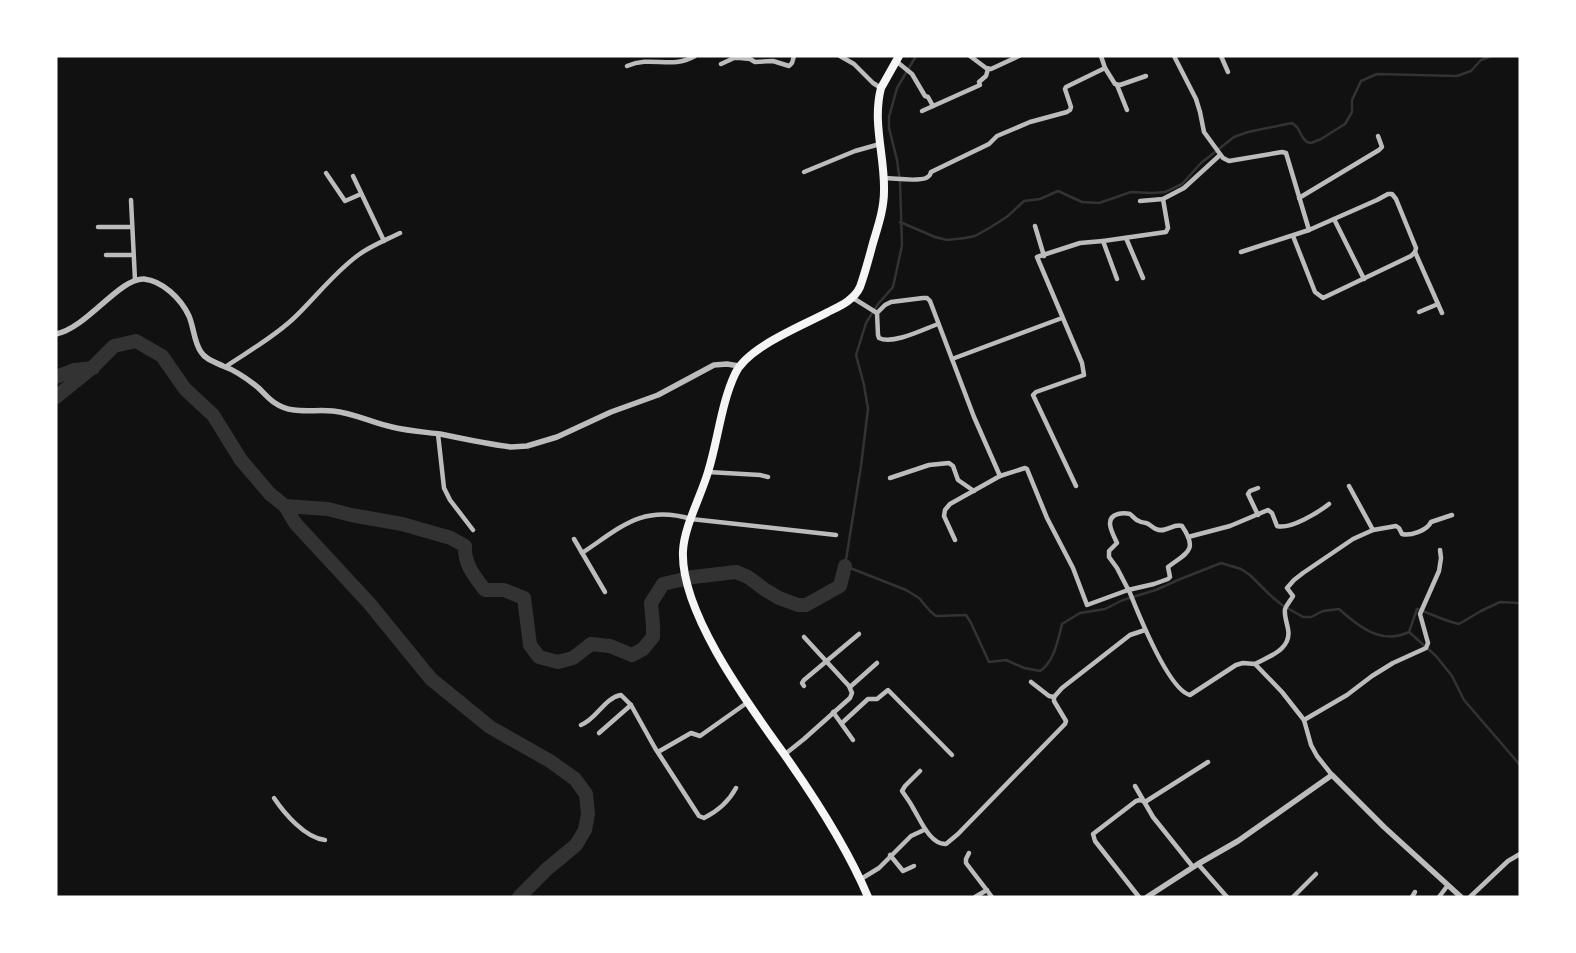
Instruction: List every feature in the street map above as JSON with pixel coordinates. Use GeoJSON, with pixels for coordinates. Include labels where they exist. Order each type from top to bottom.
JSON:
{"type":"FeatureCollection","features":[{"type":"Feature","properties":{"kind":"main road"},"geometry":{"type":"LineString","coordinates":[[868,897],[844,848],[748,702],[708,635],[690,595],[683,570],[682,550],[708,472],[725,405],[739,366],[750,355],[777,338],[853,298],[860,288],[883,208],[884,178],[877,108],[881,88],[898,59]]}},
{"type":"Feature","properties":{"kind":"street"},"geometry":{"type":"LineString","coordinates":[[627,66],[647,60],[670,63],[685,62],[695,56]]}},
{"type":"Feature","properties":{"kind":"street"},"geometry":{"type":"LineString","coordinates":[[721,64],[734,58],[740,58],[755,62],[774,61],[790,66],[794,56]]}},
{"type":"Feature","properties":{"kind":"street"},"geometry":{"type":"LineString","coordinates":[[840,56],[854,64],[873,83],[881,88]]}},
{"type":"Feature","properties":{"kind":"street"},"geometry":{"type":"LineString","coordinates":[[970,56],[988,69],[1019,56]]}},
{"type":"Feature","properties":{"kind":"street"},"geometry":{"type":"LineString","coordinates":[[1101,56],[1105,68],[1117,85],[1127,110]]}},
{"type":"Feature","properties":{"kind":"street"},"geometry":{"type":"LineString","coordinates":[[1174,56],[1196,99],[1204,132],[1226,161],[1282,152],[1286,153],[1309,230]]}},
{"type":"Feature","properties":{"kind":"street"},"geometry":{"type":"LineString","coordinates":[[1221,56],[1228,72]]}},
{"type":"Feature","properties":{"kind":"street"},"geometry":{"type":"LineString","coordinates":[[898,59],[909,71],[925,96],[928,97],[932,106]]}},
{"type":"Feature","properties":{"kind":"street"},"geometry":{"type":"LineString","coordinates":[[884,178],[927,178],[931,172],[986,145],[997,136],[1030,122],[1070,110],[1066,87],[1105,68]]}},
{"type":"Feature","properties":{"kind":"street"},"geometry":{"type":"LineString","coordinates":[[922,111],[980,85],[988,69]]}},
{"type":"Feature","properties":{"kind":"street"},"geometry":{"type":"LineString","coordinates":[[1117,85],[1126,84],[1146,76]]}},
{"type":"Feature","properties":{"kind":"street"},"geometry":{"type":"LineString","coordinates":[[1299,198],[1379,150],[1382,147],[1378,136]]}},
{"type":"Feature","properties":{"kind":"street"},"geometry":{"type":"LineString","coordinates":[[804,172],[855,151],[880,144]]}},
{"type":"Feature","properties":{"kind":"street"},"geometry":{"type":"LineString","coordinates":[[1140,201],[1163,199],[1184,188],[1220,154]]}},
{"type":"Feature","properties":{"kind":"street"},"geometry":{"type":"LineString","coordinates":[[326,173],[345,201],[361,194]]}},
{"type":"Feature","properties":{"kind":"street"},"geometry":{"type":"LineString","coordinates":[[353,176],[384,241]]}},
{"type":"Feature","properties":{"kind":"street"},"geometry":{"type":"LineString","coordinates":[[1241,252],[1309,230],[1388,194],[1392,194],[1396,199],[1416,248],[1415,252],[1442,313]]}},
{"type":"Feature","properties":{"kind":"street"},"geometry":{"type":"LineString","coordinates":[[1076,486],[1032,395],[1084,375],[1082,363],[1037,257],[1080,243],[1163,233],[1168,230],[1163,199]]}},
{"type":"Feature","properties":{"kind":"street"},"geometry":{"type":"LineString","coordinates":[[131,200],[135,280]]}},
{"type":"Feature","properties":{"kind":"street"},"geometry":{"type":"LineString","coordinates":[[1334,220],[1364,279]]}},
{"type":"Feature","properties":{"kind":"street"},"geometry":{"type":"LineString","coordinates":[[1035,226],[1044,256]]}},
{"type":"Feature","properties":{"kind":"street"},"geometry":{"type":"LineString","coordinates":[[98,227],[132,227]]}},
{"type":"Feature","properties":{"kind":"street"},"geometry":{"type":"LineString","coordinates":[[226,367],[275,334],[294,318],[349,262],[370,248],[400,233]]}},
{"type":"Feature","properties":{"kind":"street"},"geometry":{"type":"LineString","coordinates":[[1293,236],[1315,292],[1323,298],[1411,256],[1415,252]]}},
{"type":"Feature","properties":{"kind":"street"},"geometry":{"type":"LineString","coordinates":[[1126,238],[1143,278]]}},
{"type":"Feature","properties":{"kind":"street"},"geometry":{"type":"LineString","coordinates":[[1103,241],[1117,279]]}},
{"type":"Feature","properties":{"kind":"street"},"geometry":{"type":"LineString","coordinates":[[106,256],[134,255]]}},
{"type":"Feature","properties":{"kind":"street"},"geometry":{"type":"LineString","coordinates":[[56,334],[62,333],[82,321],[125,285],[135,280],[146,279],[159,284],[172,293],[182,304],[189,317],[202,354],[209,360],[226,367],[256,385],[273,402],[283,408],[333,411],[391,427],[503,446],[527,446],[556,437],[611,412],[658,395],[714,365],[727,364],[739,366]]}},
{"type":"Feature","properties":{"kind":"street"},"geometry":{"type":"LineString","coordinates":[[853,298],[876,313]]}},
{"type":"Feature","properties":{"kind":"street"},"geometry":{"type":"LineString","coordinates":[[876,313],[892,302],[926,298],[930,301],[974,417],[1000,476]]}},
{"type":"Feature","properties":{"kind":"street"},"geometry":{"type":"LineString","coordinates":[[1419,312],[1438,304]]}},
{"type":"Feature","properties":{"kind":"street"},"geometry":{"type":"LineString","coordinates":[[876,313],[878,335],[883,340],[902,337],[938,324]]}},
{"type":"Feature","properties":{"kind":"street"},"geometry":{"type":"LineString","coordinates":[[952,359],[1062,318]]}},
{"type":"Feature","properties":{"kind":"street"},"geometry":{"type":"LineString","coordinates":[[438,434],[444,488],[450,500],[473,530]]}},
{"type":"Feature","properties":{"kind":"street"},"geometry":{"type":"LineString","coordinates":[[890,478],[929,465],[949,463],[953,466],[958,480],[974,491]]}},
{"type":"Feature","properties":{"kind":"street"},"geometry":{"type":"LineString","coordinates":[[955,540],[944,516],[945,510],[950,504],[1000,476],[1025,468],[1028,469],[1047,518],[1073,568],[1088,605],[1129,592],[1154,584],[1169,578],[1168,566],[1184,557],[1190,546],[1188,537],[1179,524],[1158,530],[1148,523],[1137,521],[1132,515],[1126,513],[1117,514],[1109,523],[1117,543],[1109,550],[1108,554],[1129,592],[1145,630],[1163,664],[1180,689],[1188,695],[1236,665],[1243,663],[1255,664],[1280,651],[1286,644],[1289,632],[1284,612],[1293,595],[1287,588],[1294,580],[1353,539],[1373,530],[1394,526],[1398,527],[1403,534],[1410,534],[1425,529],[1429,527],[1431,522],[1452,514]]}},
{"type":"Feature","properties":{"kind":"street"},"geometry":{"type":"LineString","coordinates":[[708,472],[768,477]]}},
{"type":"Feature","properties":{"kind":"street"},"geometry":{"type":"LineString","coordinates":[[1349,486],[1373,530]]}},
{"type":"Feature","properties":{"kind":"street"},"geometry":{"type":"LineString","coordinates":[[1258,488],[1250,491],[1248,494],[1258,515]]}},
{"type":"Feature","properties":{"kind":"street"},"geometry":{"type":"LineString","coordinates":[[1188,537],[1223,528],[1270,511],[1274,516],[1276,525],[1280,527],[1307,518],[1330,504]]}},
{"type":"Feature","properties":{"kind":"street"},"geometry":{"type":"LineString","coordinates":[[582,553],[631,520],[668,514],[691,519],[836,535]]}},
{"type":"Feature","properties":{"kind":"street"},"geometry":{"type":"LineString","coordinates":[[574,539],[605,592]]}},
{"type":"Feature","properties":{"kind":"street"},"geometry":{"type":"LineString","coordinates":[[1304,720],[1343,698],[1393,663],[1424,649],[1428,644],[1420,614],[1439,571],[1441,563],[1440,550]]}},
{"type":"Feature","properties":{"kind":"street"},"geometry":{"type":"LineString","coordinates":[[1054,697],[1062,688],[1130,635],[1145,630]]}},
{"type":"Feature","properties":{"kind":"street"},"geometry":{"type":"LineString","coordinates":[[804,686],[803,681],[859,634]]}},
{"type":"Feature","properties":{"kind":"street"},"geometry":{"type":"LineString","coordinates":[[784,755],[850,698],[852,693],[850,687],[804,637]]}},
{"type":"Feature","properties":{"kind":"street"},"geometry":{"type":"LineString","coordinates":[[850,687],[877,663]]}},
{"type":"Feature","properties":{"kind":"street"},"geometry":{"type":"LineString","coordinates":[[1255,664],[1282,692],[1304,720],[1311,745],[1332,775],[1384,827],[1461,897]]}},
{"type":"Feature","properties":{"kind":"street"},"geometry":{"type":"LineString","coordinates":[[1031,682],[1049,696],[1054,697]]}},
{"type":"Feature","properties":{"kind":"street"},"geometry":{"type":"LineString","coordinates":[[842,723],[868,699],[876,699],[888,690],[952,755]]}},
{"type":"Feature","properties":{"kind":"street"},"geometry":{"type":"LineString","coordinates":[[581,724],[587,722],[617,695],[621,695],[631,706],[691,805],[701,818],[714,812],[731,797],[736,788]]}},
{"type":"Feature","properties":{"kind":"street"},"geometry":{"type":"LineString","coordinates":[[920,771],[902,791],[913,806],[924,830],[940,844],[946,844],[1014,778],[1065,724],[1066,721],[1054,701],[1054,697]]}},
{"type":"Feature","properties":{"kind":"street"},"geometry":{"type":"LineString","coordinates":[[658,752],[692,733],[699,736],[702,735],[748,702]]}},
{"type":"Feature","properties":{"kind":"street"},"geometry":{"type":"LineString","coordinates":[[599,733],[631,706]]}},
{"type":"Feature","properties":{"kind":"street"},"geometry":{"type":"LineString","coordinates":[[833,712],[853,740]]}},
{"type":"Feature","properties":{"kind":"street"},"geometry":{"type":"LineString","coordinates":[[1145,802],[1208,762]]}},
{"type":"Feature","properties":{"kind":"street"},"geometry":{"type":"LineString","coordinates":[[1150,896],[1195,866],[1238,841],[1332,775]]}},
{"type":"Feature","properties":{"kind":"street"},"geometry":{"type":"LineString","coordinates":[[1135,786],[1153,817],[1195,866],[1227,897]]}},
{"type":"Feature","properties":{"kind":"street"},"geometry":{"type":"LineString","coordinates":[[274,798],[280,808],[306,831],[318,839],[325,840]]}},
{"type":"Feature","properties":{"kind":"street"},"geometry":{"type":"LineString","coordinates":[[1139,897],[1092,836],[1136,801],[1145,802]]}},
{"type":"Feature","properties":{"kind":"street"},"geometry":{"type":"LineString","coordinates":[[861,880],[879,868],[911,836],[924,830]]}},
{"type":"Feature","properties":{"kind":"street"},"geometry":{"type":"LineString","coordinates":[[970,853],[966,863],[992,897]]}},
{"type":"Feature","properties":{"kind":"street"},"geometry":{"type":"LineString","coordinates":[[1470,897],[1508,861],[1520,854]]}},
{"type":"Feature","properties":{"kind":"street"},"geometry":{"type":"LineString","coordinates":[[890,855],[903,871],[914,866]]}},
{"type":"Feature","properties":{"kind":"street"},"geometry":{"type":"LineString","coordinates":[[1293,897],[1316,874]]}},
{"type":"Feature","properties":{"kind":"street"},"geometry":{"type":"LineString","coordinates":[[1439,897],[1448,885]]}},
{"type":"Feature","properties":{"kind":"street"},"geometry":{"type":"LineString","coordinates":[[975,897],[987,890]]}},
{"type":"Feature","properties":{"kind":"waterway"},"geometry":{"type":"LineString","coordinates":[[916,56],[897,88],[889,117],[889,128],[900,182],[902,245],[893,287],[878,304],[866,323],[856,355],[868,409],[845,566],[906,590],[919,598],[936,616],[966,615],[989,662],[1006,660],[1024,668],[1040,671],[1052,656],[1062,624],[1080,613],[1105,609],[1123,600],[1156,590],[1221,563],[1241,569],[1282,605],[1303,617],[1311,617],[1323,611],[1339,609],[1363,628],[1380,635],[1399,635],[1409,632],[1417,609],[1459,624],[1500,602],[1520,603]]}},
{"type":"Feature","properties":{"kind":"waterway"},"geometry":{"type":"LineString","coordinates":[[900,222],[947,240],[965,238],[975,236],[991,227],[1008,216],[1024,201],[1040,199],[1058,191],[1082,202],[1099,203],[1131,192],[1165,192],[1182,184],[1201,163],[1234,137],[1248,132],[1292,123],[1307,142],[1311,143],[1321,139],[1345,124],[1352,112],[1352,100],[1361,81],[1377,74],[1457,76],[1471,71],[1481,60],[1491,56]]}},
{"type":"Feature","properties":{"kind":"waterway"},"geometry":{"type":"LineString","coordinates":[[56,397],[93,367],[114,346],[136,341],[162,356],[185,389],[213,415],[241,460],[270,494],[285,506],[295,523],[369,603],[431,679],[490,727],[550,761],[575,779],[586,794],[588,814],[585,830],[576,845],[547,869],[519,897]]}},
{"type":"Feature","properties":{"kind":"waterway"},"geometry":{"type":"LineString","coordinates":[[56,377],[74,370],[93,368]]}},
{"type":"Feature","properties":{"kind":"waterway"},"geometry":{"type":"LineString","coordinates":[[285,506],[328,509],[402,524],[451,538],[465,546],[468,564],[485,590],[504,590],[524,598],[530,645],[539,657],[558,662],[573,658],[591,644],[610,646],[632,655],[643,649],[653,637],[651,603],[663,584],[693,577],[736,572],[748,577],[779,598],[798,605],[806,605],[840,586],[845,566]]}},
{"type":"Feature","properties":{"kind":"waterway"},"geometry":{"type":"LineString","coordinates":[[1409,632],[1436,656],[1452,676],[1464,700],[1520,765]]}}]}
